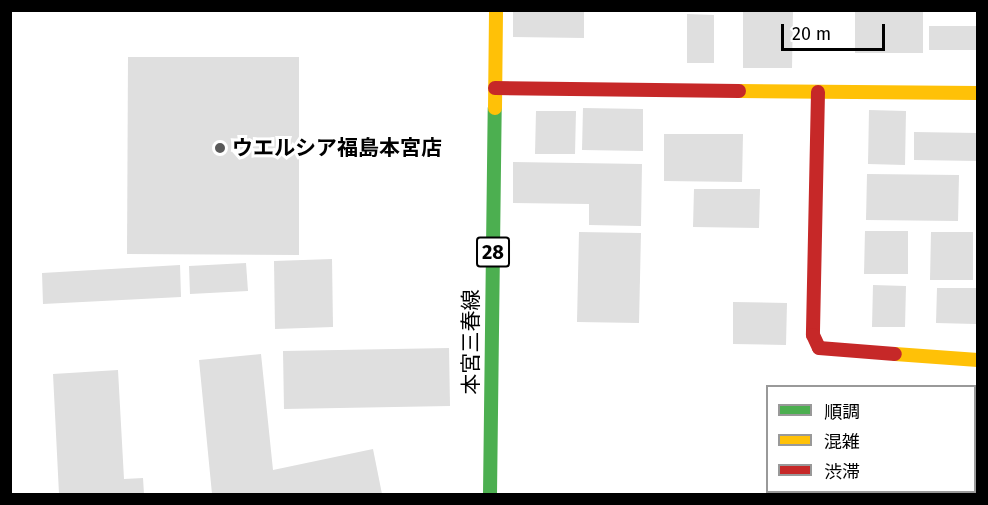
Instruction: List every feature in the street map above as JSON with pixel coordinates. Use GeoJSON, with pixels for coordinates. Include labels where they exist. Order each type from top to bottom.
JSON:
{"type":"FeatureCollection","features":[{"type":"Feature","properties":{"kind":"street","name":"本宮三春線"},"geometry":{"type":"LineString","coordinates":[[490,495],[496,10]]}},
{"type":"Feature","properties":{"kind":"street"},"geometry":{"type":"LineString","coordinates":[[495,88],[978,93]]}},
{"type":"Feature","properties":{"kind":"street"},"geometry":{"type":"LineString","coordinates":[[818,92],[813,336],[819,348],[978,360]]}},
{"type":"Feature","properties":{"kind":"building"},"geometry":{"type":"Polygon","coordinates":[[[513,10],[584,10],[584,38],[513,37],[513,10]]]}},
{"type":"Feature","properties":{"kind":"building"},"geometry":{"type":"Polygon","coordinates":[[[743,10],[793,10],[792,68],[743,68],[743,10]]]}},
{"type":"Feature","properties":{"kind":"building"},"geometry":{"type":"Polygon","coordinates":[[[855,10],[923,10],[923,53],[855,53],[855,10]]]}},
{"type":"Feature","properties":{"kind":"building"},"geometry":{"type":"Polygon","coordinates":[[[687,14],[714,15],[714,63],[687,63],[687,14]]]}},
{"type":"Feature","properties":{"kind":"building"},"geometry":{"type":"Polygon","coordinates":[[[929,26],[978,26],[978,50],[929,50],[929,26]]]}},
{"type":"Feature","properties":{"kind":"building"},"geometry":{"type":"Polygon","coordinates":[[[128,57],[299,57],[299,255],[127,254],[128,57]]]}},
{"type":"Feature","properties":{"kind":"building"},"geometry":{"type":"Polygon","coordinates":[[[583,108],[643,109],[643,151],[582,150],[583,108]]]}},
{"type":"Feature","properties":{"kind":"building"},"geometry":{"type":"Polygon","coordinates":[[[869,110],[906,111],[905,165],[868,164],[869,110]]]}},
{"type":"Feature","properties":{"kind":"building"},"geometry":{"type":"Polygon","coordinates":[[[536,111],[576,111],[575,154],[535,154],[536,111]]]}},
{"type":"Feature","properties":{"kind":"building"},"geometry":{"type":"Polygon","coordinates":[[[914,132],[978,133],[978,161],[914,160],[914,132]]]}},
{"type":"Feature","properties":{"kind":"building"},"geometry":{"type":"Polygon","coordinates":[[[664,134],[743,134],[742,182],[664,181],[664,134]]]}},
{"type":"Feature","properties":{"kind":"building"},"geometry":{"type":"Polygon","coordinates":[[[513,162],[642,164],[641,226],[589,225],[589,204],[513,203],[513,162]]]}},
{"type":"Feature","properties":{"kind":"building"},"geometry":{"type":"Polygon","coordinates":[[[867,174],[959,175],[958,221],[866,220],[867,174]]]}},
{"type":"Feature","properties":{"kind":"building"},"geometry":{"type":"Polygon","coordinates":[[[694,189],[760,189],[759,228],[693,227],[694,189]]]}},
{"type":"Feature","properties":{"kind":"building"},"geometry":{"type":"Polygon","coordinates":[[[865,231],[908,231],[908,274],[864,274],[865,231]]]}},
{"type":"Feature","properties":{"kind":"building"},"geometry":{"type":"Polygon","coordinates":[[[579,232],[641,233],[639,323],[577,322],[579,232]]]}},
{"type":"Feature","properties":{"kind":"building"},"geometry":{"type":"Polygon","coordinates":[[[931,232],[973,232],[973,280],[930,280],[931,232]]]}},
{"type":"Feature","properties":{"kind":"building"},"geometry":{"type":"Polygon","coordinates":[[[332,259],[333,327],[275,329],[274,261],[332,259]]]}},
{"type":"Feature","properties":{"kind":"building"},"geometry":{"type":"Polygon","coordinates":[[[246,263],[248,291],[190,294],[189,266],[246,263]]]}},
{"type":"Feature","properties":{"kind":"building"},"geometry":{"type":"Polygon","coordinates":[[[180,265],[181,297],[43,304],[42,273],[180,265]]]}},
{"type":"Feature","properties":{"kind":"building"},"geometry":{"type":"Polygon","coordinates":[[[873,285],[906,286],[905,327],[872,327],[873,285]]]}},
{"type":"Feature","properties":{"kind":"building"},"geometry":{"type":"Polygon","coordinates":[[[937,288],[976,288],[976,324],[936,323],[937,288]]]}},
{"type":"Feature","properties":{"kind":"building"},"geometry":{"type":"Polygon","coordinates":[[[733,302],[787,303],[786,345],[733,344],[733,302]]]}},
{"type":"Feature","properties":{"kind":"building"},"geometry":{"type":"Polygon","coordinates":[[[449,348],[450,406],[284,409],[283,351],[449,348]]]}},
{"type":"Feature","properties":{"kind":"building"},"geometry":{"type":"Polygon","coordinates":[[[261,354],[273,470],[373,449],[382,494],[212,494],[199,360],[261,354]]]}},
{"type":"Feature","properties":{"kind":"building"},"geometry":{"type":"Polygon","coordinates":[[[118,370],[124,479],[143,478],[144,494],[59,494],[53,374],[118,370]]]}},
{"type":"Feature","properties":{"kind":"railway"},"geometry":{"type":"LineString","coordinates":[[841,494],[850,493]]}},
{"type":"Feature","properties":{"kind":"traffic: fast"},"geometry":{"type":"LineString","coordinates":[[490,494],[495,108]]}},
{"type":"Feature","properties":{"kind":"traffic: slow"},"geometry":{"type":"LineString","coordinates":[[495,108],[496,10]]}},
{"type":"Feature","properties":{"kind":"traffic: slow"},"geometry":{"type":"LineString","coordinates":[[739,91],[978,93]]}},
{"type":"Feature","properties":{"kind":"traffic: slow"},"geometry":{"type":"LineString","coordinates":[[895,354],[978,360]]}},
{"type":"Feature","properties":{"kind":"traffic: jam"},"geometry":{"type":"LineString","coordinates":[[495,88],[739,91]]}},
{"type":"Feature","properties":{"kind":"traffic: jam"},"geometry":{"type":"LineString","coordinates":[[818,92],[813,335],[819,348],[895,354]]}},
{"type":"Feature","properties":{"kind":"place","name":"ウエルシア福島本宮店"},"geometry":{"type":"Point","coordinates":[220,148]}}]}
